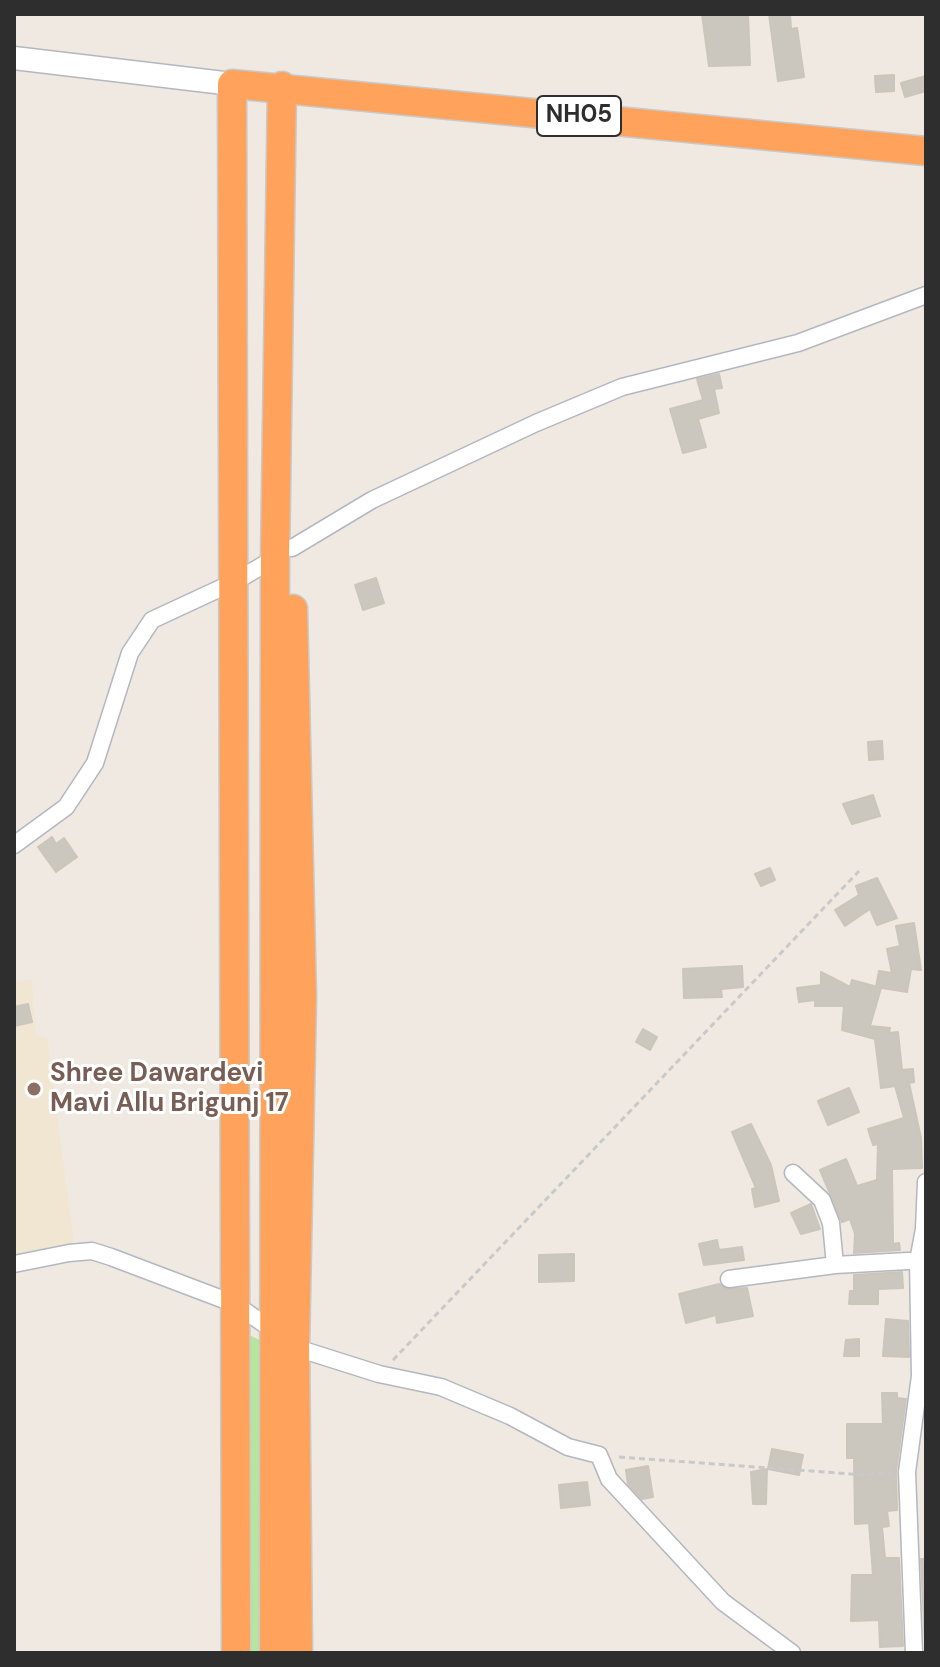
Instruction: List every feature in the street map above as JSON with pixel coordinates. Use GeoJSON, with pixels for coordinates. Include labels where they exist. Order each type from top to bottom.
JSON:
{"type":"FeatureCollection","features":[{"type":"Feature","properties":{"kind":"highway","name":"NH05"},"geometry":{"type":"LineString","coordinates":[[232,84],[282,86],[926,151]]}},
{"type":"Feature","properties":{"kind":"highway"},"geometry":{"type":"LineString","coordinates":[[232,84],[236,581],[236,1653]]}},
{"type":"Feature","properties":{"kind":"highway"},"geometry":{"type":"LineString","coordinates":[[274,1653],[283,1339],[282,86]]}},
{"type":"Feature","properties":{"kind":"highway"},"geometry":{"type":"LineString","coordinates":[[283,1339],[298,1653]]}},
{"type":"Feature","properties":{"kind":"main road","name":"NH05"},"geometry":{"type":"LineString","coordinates":[[14,58],[232,84]]}},
{"type":"Feature","properties":{"kind":"street"},"geometry":{"type":"LineString","coordinates":[[14,845],[66,807],[95,763],[130,653],[152,620],[236,581],[372,500],[536,423],[622,387],[798,343],[926,295]]}},
{"type":"Feature","properties":{"kind":"street"},"geometry":{"type":"LineString","coordinates":[[793,1173],[822,1200],[831,1223],[835,1265]]}},
{"type":"Feature","properties":{"kind":"street"},"geometry":{"type":"LineString","coordinates":[[914,1653],[907,1472],[920,1376],[926,1182]]}},
{"type":"Feature","properties":{"kind":"street"},"geometry":{"type":"LineString","coordinates":[[14,1264],[92,1251],[235,1304],[283,1339],[379,1374],[441,1387],[510,1416],[568,1447],[599,1455],[609,1479],[723,1602],[792,1653]]}},
{"type":"Feature","properties":{"kind":"street"},"geometry":{"type":"LineString","coordinates":[[729,1279],[835,1265],[922,1260]]}},
{"type":"Feature","properties":{"kind":"path"},"geometry":{"type":"LineString","coordinates":[[379,1374],[859,871]]}},
{"type":"Feature","properties":{"kind":"path"},"geometry":{"type":"LineString","coordinates":[[599,1455],[865,1475],[907,1472]]}},
{"type":"Feature","properties":{"kind":"shaded area","name":"Shree Dawardevi Mavi Allu Brigunj 17"},"geometry":{"type":"Polygon","coordinates":[[[32,980],[36,1037],[47,1038],[74,1243],[14,1257],[14,982],[32,980]]]}},
{"type":"Feature","properties":{"kind":"green space"},"geometry":{"type":"Polygon","coordinates":[[[251,1336],[262,1341],[263,1653],[247,1653],[245,1338],[251,1336]]]}},
{"type":"Feature","properties":{"kind":"building"},"geometry":{"type":"Polygon","coordinates":[[[702,14],[748,14],[750,65],[709,66],[702,14]]]}},
{"type":"Feature","properties":{"kind":"building"},"geometry":{"type":"Polygon","coordinates":[[[769,14],[790,14],[791,29],[797,28],[804,77],[778,81],[769,14]]]}},
{"type":"Feature","properties":{"kind":"building"},"geometry":{"type":"Polygon","coordinates":[[[894,75],[894,91],[876,92],[875,76],[894,75]]]}},
{"type":"Feature","properties":{"kind":"building"},"geometry":{"type":"Polygon","coordinates":[[[926,76],[926,91],[905,97],[901,83],[926,76]]]}},
{"type":"Feature","properties":{"kind":"building"},"geometry":{"type":"Polygon","coordinates":[[[719,374],[722,388],[714,389],[719,413],[698,419],[706,447],[683,453],[670,409],[703,400],[697,379],[719,374]]]}},
{"type":"Feature","properties":{"kind":"building"},"geometry":{"type":"Polygon","coordinates":[[[376,578],[384,603],[363,610],[355,585],[376,578]]]}},
{"type":"Feature","properties":{"kind":"building"},"geometry":{"type":"Polygon","coordinates":[[[882,741],[883,759],[869,760],[868,742],[882,741]]]}},
{"type":"Feature","properties":{"kind":"building"},"geometry":{"type":"Polygon","coordinates":[[[873,795],[880,816],[852,824],[843,804],[873,795]]]}},
{"type":"Feature","properties":{"kind":"building"},"geometry":{"type":"Polygon","coordinates":[[[52,837],[56,844],[64,838],[77,857],[56,872],[38,847],[52,837]]]}},
{"type":"Feature","properties":{"kind":"building"},"geometry":{"type":"Polygon","coordinates":[[[770,868],[775,880],[761,886],[755,874],[770,868]]]}},
{"type":"Feature","properties":{"kind":"building"},"geometry":{"type":"Polygon","coordinates":[[[877,878],[897,918],[877,925],[870,909],[845,926],[835,910],[859,895],[856,886],[877,878]]]}},
{"type":"Feature","properties":{"kind":"building"},"geometry":{"type":"Polygon","coordinates":[[[914,923],[921,970],[911,969],[907,992],[876,987],[879,971],[892,973],[887,949],[900,946],[896,926],[914,923]]]}},
{"type":"Feature","properties":{"kind":"building"},"geometry":{"type":"Polygon","coordinates":[[[742,966],[743,987],[721,989],[722,997],[684,998],[683,969],[742,966]]]}},
{"type":"Feature","properties":{"kind":"building"},"geometry":{"type":"Polygon","coordinates":[[[821,972],[850,987],[852,980],[881,988],[870,1026],[890,1028],[889,1033],[898,1032],[902,1070],[913,1069],[914,1082],[909,1083],[921,1138],[922,1168],[892,1169],[893,1244],[899,1243],[900,1250],[854,1253],[855,1234],[850,1219],[842,1222],[820,1170],[846,1159],[857,1186],[877,1180],[878,1144],[873,1145],[868,1129],[904,1118],[895,1086],[881,1088],[875,1039],[842,1030],[844,1006],[815,1006],[815,1000],[799,1002],[797,988],[821,985],[821,972]]]}},
{"type":"Feature","properties":{"kind":"building"},"geometry":{"type":"Polygon","coordinates":[[[28,1004],[32,1022],[14,1026],[14,1007],[28,1004]]]}},
{"type":"Feature","properties":{"kind":"building"},"geometry":{"type":"Polygon","coordinates":[[[643,1029],[657,1037],[650,1050],[636,1042],[643,1029]]]}},
{"type":"Feature","properties":{"kind":"building"},"geometry":{"type":"Polygon","coordinates":[[[849,1088],[859,1112],[828,1125],[818,1101],[849,1088]]]}},
{"type":"Feature","properties":{"kind":"building"},"geometry":{"type":"Polygon","coordinates":[[[751,1124],[771,1165],[779,1201],[755,1207],[752,1189],[756,1188],[732,1132],[751,1124]]]}},
{"type":"Feature","properties":{"kind":"building"},"geometry":{"type":"Polygon","coordinates":[[[811,1204],[820,1229],[801,1234],[791,1213],[811,1204]]]}},
{"type":"Feature","properties":{"kind":"building"},"geometry":{"type":"Polygon","coordinates":[[[717,1240],[719,1250],[742,1247],[744,1260],[704,1265],[699,1244],[717,1240]]]}},
{"type":"Feature","properties":{"kind":"building"},"geometry":{"type":"Polygon","coordinates":[[[574,1254],[574,1281],[539,1282],[539,1255],[574,1254]]]}},
{"type":"Feature","properties":{"kind":"building"},"geometry":{"type":"Polygon","coordinates":[[[902,1272],[903,1288],[878,1289],[878,1304],[849,1304],[850,1291],[854,1291],[854,1275],[902,1272]]]}},
{"type":"Feature","properties":{"kind":"building"},"geometry":{"type":"Polygon","coordinates":[[[719,1284],[726,1289],[747,1288],[753,1316],[717,1323],[716,1315],[686,1323],[679,1294],[719,1284]]]}},
{"type":"Feature","properties":{"kind":"building"},"geometry":{"type":"Polygon","coordinates":[[[886,1319],[908,1321],[909,1357],[883,1356],[886,1319]]]}},
{"type":"Feature","properties":{"kind":"building"},"geometry":{"type":"Polygon","coordinates":[[[859,1339],[859,1356],[844,1356],[846,1340],[859,1339]]]}},
{"type":"Feature","properties":{"kind":"building"},"geometry":{"type":"Polygon","coordinates":[[[882,1393],[897,1393],[897,1398],[906,1399],[896,1471],[897,1510],[887,1511],[889,1526],[882,1527],[885,1558],[899,1558],[903,1646],[880,1647],[879,1620],[851,1621],[852,1575],[873,1575],[869,1523],[855,1524],[854,1458],[847,1458],[847,1424],[883,1424],[882,1393]]]}},
{"type":"Feature","properties":{"kind":"building"},"geometry":{"type":"Polygon","coordinates":[[[772,1449],[803,1455],[799,1475],[768,1469],[772,1449]]]}},
{"type":"Feature","properties":{"kind":"building"},"geometry":{"type":"Polygon","coordinates":[[[648,1466],[653,1497],[642,1499],[628,1484],[626,1470],[648,1466]]]}},
{"type":"Feature","properties":{"kind":"building"},"geometry":{"type":"Polygon","coordinates":[[[767,1469],[766,1504],[753,1504],[751,1472],[767,1469]]]}},
{"type":"Feature","properties":{"kind":"building"},"geometry":{"type":"Polygon","coordinates":[[[587,1482],[590,1505],[561,1508],[559,1485],[587,1482]]]}},
{"type":"Feature","properties":{"kind":"building"},"geometry":{"type":"Polygon","coordinates":[[[921,1559],[926,1559],[926,1645],[925,1645],[921,1559]]]}},
{"type":"Feature","properties":{"kind":"place","name":"Shree Dawardevi Mavi Allu Brigunj 17"},"geometry":{"type":"Point","coordinates":[34,1089]}}]}
